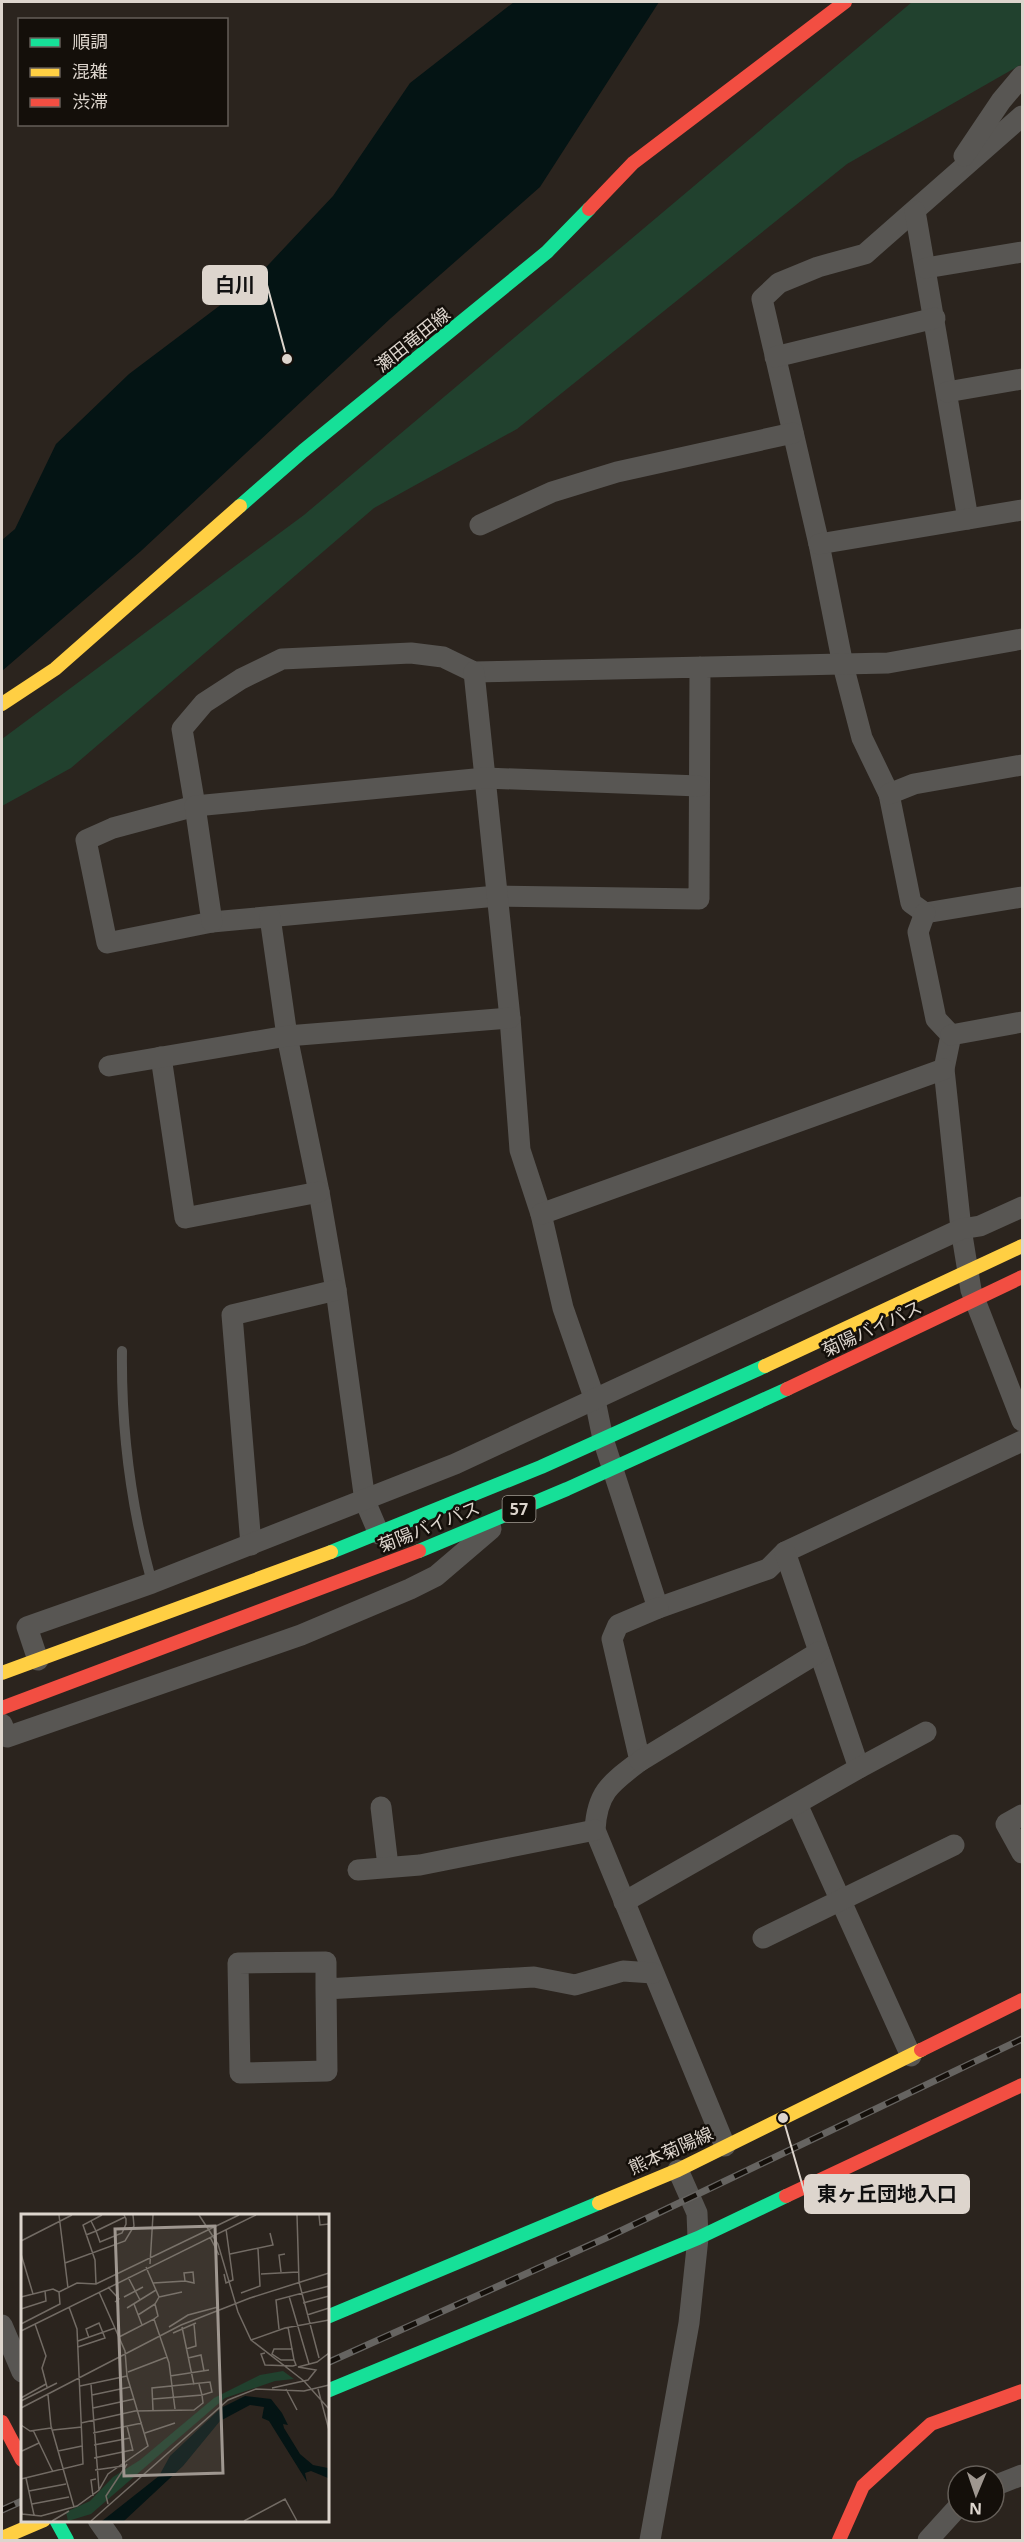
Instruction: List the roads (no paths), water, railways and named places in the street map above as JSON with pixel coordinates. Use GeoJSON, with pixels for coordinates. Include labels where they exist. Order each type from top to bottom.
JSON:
{"type":"FeatureCollection","features":[{"type":"Feature","properties":{"kind":"main road","name":"瀬田竜田線"},"geometry":{"type":"LineString","coordinates":[[2,704],[55,669],[303,451],[547,252],[633,163],[844,2]]}},
{"type":"Feature","properties":{"kind":"main road","name":"菊陽バイパス"},"geometry":{"type":"LineString","coordinates":[[2,1673],[379,1534],[711,1393],[1023,1246]]}},
{"type":"Feature","properties":{"kind":"main road","name":"菊陽バイパス"},"geometry":{"type":"LineString","coordinates":[[2,1708],[290,1603],[504,1516],[718,1422],[1023,1277]]}},
{"type":"Feature","properties":{"kind":"main road","name":"熊本菊陽線"},"geometry":{"type":"LineString","coordinates":[[328,2317],[678,2169],[1023,2000]]}},
{"type":"Feature","properties":{"kind":"main road"},"geometry":{"type":"LineString","coordinates":[[328,2391],[698,2238],[1023,2085]]}},
{"type":"Feature","properties":{"kind":"main road"},"geometry":{"type":"LineString","coordinates":[[839,2541],[863,2486],[931,2424],[1023,2391]]}},
{"type":"Feature","properties":{"kind":"main road"},"geometry":{"type":"LineString","coordinates":[[2,2422],[21,2458]]}},
{"type":"Feature","properties":{"kind":"main road"},"geometry":{"type":"LineString","coordinates":[[2,2457],[21,2448]]}},
{"type":"Feature","properties":{"kind":"main road"},"geometry":{"type":"LineString","coordinates":[[57,2521],[67,2541]]}},
{"type":"Feature","properties":{"kind":"main road"},"geometry":{"type":"LineString","coordinates":[[2,2538],[35,2529]]}},
{"type":"Feature","properties":{"kind":"street"},"geometry":{"type":"LineString","coordinates":[[949,179],[1001,101],[1023,76]]}},
{"type":"Feature","properties":{"kind":"street"},"geometry":{"type":"LineString","coordinates":[[1023,116],[865,254],[818,267],[779,283],[762,299],[819,543],[843,664],[862,738],[889,794],[911,903],[925,913],[1023,897]]}},
{"type":"Feature","properties":{"kind":"street"},"geometry":{"type":"LineString","coordinates":[[915,211],[968,519]]}},
{"type":"Feature","properties":{"kind":"street"},"geometry":{"type":"LineString","coordinates":[[926,268],[1023,252]]}},
{"type":"Feature","properties":{"kind":"street"},"geometry":{"type":"LineString","coordinates":[[775,357],[935,318]]}},
{"type":"Feature","properties":{"kind":"street"},"geometry":{"type":"LineString","coordinates":[[947,392],[1023,379]]}},
{"type":"Feature","properties":{"kind":"street"},"geometry":{"type":"LineString","coordinates":[[480,525],[552,492],[617,472],[793,433]]}},
{"type":"Feature","properties":{"kind":"street"},"geometry":{"type":"LineString","coordinates":[[819,543],[1023,510]]}},
{"type":"Feature","properties":{"kind":"street"},"geometry":{"type":"LineString","coordinates":[[212,922],[182,729],[204,703],[241,679],[282,659],[411,653],[443,657],[474,672],[888,663],[1023,639]]}},
{"type":"Feature","properties":{"kind":"street"},"geometry":{"type":"LineString","coordinates":[[699,786],[485,778],[195,806],[113,828],[86,840],[106,943],[212,922],[497,896],[699,899],[700,667]]}},
{"type":"Feature","properties":{"kind":"street"},"geometry":{"type":"LineString","coordinates":[[474,672],[510,1018],[520,1150],[541,1214],[563,1308],[595,1400],[603,1439],[658,1608]]}},
{"type":"Feature","properties":{"kind":"street"},"geometry":{"type":"LineString","coordinates":[[889,794],[914,784],[1023,765]]}},
{"type":"Feature","properties":{"kind":"street"},"geometry":{"type":"LineString","coordinates":[[925,913],[918,932],[936,1019],[951,1035]]}},
{"type":"Feature","properties":{"kind":"street"},"geometry":{"type":"LineString","coordinates":[[270,917],[287,1036],[319,1192],[336,1290],[364,1501],[379,1534]]}},
{"type":"Feature","properties":{"kind":"street"},"geometry":{"type":"LineString","coordinates":[[109,1066],[287,1036],[510,1018]]}},
{"type":"Feature","properties":{"kind":"street"},"geometry":{"type":"LineString","coordinates":[[951,1035],[1023,1022]]}},
{"type":"Feature","properties":{"kind":"street"},"geometry":{"type":"LineString","coordinates":[[951,1035],[944,1069],[961,1229],[968,1272],[975,1300],[1023,1421]]}},
{"type":"Feature","properties":{"kind":"street"},"geometry":{"type":"LineString","coordinates":[[161,1057],[185,1218],[319,1192]]}},
{"type":"Feature","properties":{"kind":"street"},"geometry":{"type":"LineString","coordinates":[[541,1214],[944,1069]]}},
{"type":"Feature","properties":{"kind":"street"},"geometry":{"type":"LineString","coordinates":[[38,1660],[27,1628],[152,1583],[364,1501],[595,1400],[961,1229],[980,1226],[1023,1207]]}},
{"type":"Feature","properties":{"kind":"street"},"geometry":{"type":"LineString","coordinates":[[251,1545],[232,1315],[336,1290]]}},
{"type":"Feature","properties":{"kind":"street"},"geometry":{"type":"LineString","coordinates":[[640,1761],[612,1639],[618,1625],[658,1608],[768,1569],[785,1552],[1023,1441]]}},
{"type":"Feature","properties":{"kind":"street"},"geometry":{"type":"LineString","coordinates":[[3,1734],[301,1635],[436,1576],[461,1557],[504,1516]]}},
{"type":"Feature","properties":{"kind":"street"},"geometry":{"type":"LineString","coordinates":[[785,1552],[859,1768]]}},
{"type":"Feature","properties":{"kind":"street"},"geometry":{"type":"LineString","coordinates":[[290,1603],[301,1635]]}},
{"type":"Feature","properties":{"kind":"street"},"geometry":{"type":"LineString","coordinates":[[725,2146],[595,1830],[601,1796],[612,1782],[640,1761],[819,1652]]}},
{"type":"Feature","properties":{"kind":"street"},"geometry":{"type":"LineString","coordinates":[[624,1902],[926,1732]]}},
{"type":"Feature","properties":{"kind":"street"},"geometry":{"type":"LineString","coordinates":[[797,1804],[911,2056]]}},
{"type":"Feature","properties":{"kind":"street"},"geometry":{"type":"LineString","coordinates":[[381,1807],[388,1866]]}},
{"type":"Feature","properties":{"kind":"street"},"geometry":{"type":"LineString","coordinates":[[1023,1815],[1006,1824],[1023,1853]]}},
{"type":"Feature","properties":{"kind":"street"},"geometry":{"type":"LineString","coordinates":[[358,1870],[420,1865],[595,1830]]}},
{"type":"Feature","properties":{"kind":"street"},"geometry":{"type":"LineString","coordinates":[[763,1938],[954,1845]]}},
{"type":"Feature","properties":{"kind":"street"},"geometry":{"type":"LineString","coordinates":[[326,1962],[327,1989],[327,2071],[240,2073],[237,1963],[326,1962]]}},
{"type":"Feature","properties":{"kind":"street"},"geometry":{"type":"LineString","coordinates":[[327,1989],[534,1977],[575,1985],[623,1971],[653,1973]]}},
{"type":"Feature","properties":{"kind":"street"},"geometry":{"type":"LineString","coordinates":[[650,2541],[689,2324],[698,2238],[697,2213],[678,2169]]}},
{"type":"Feature","properties":{"kind":"street"},"geometry":{"type":"LineString","coordinates":[[2,2325],[21,2370]]}},
{"type":"Feature","properties":{"kind":"street"},"geometry":{"type":"LineString","coordinates":[[1006,2481],[1023,2475]]}},
{"type":"Feature","properties":{"kind":"street"},"geometry":{"type":"LineString","coordinates":[[100,2521],[112,2541]]}},
{"type":"Feature","properties":{"kind":"street"},"geometry":{"type":"LineString","coordinates":[[928,2541],[946,2521]]}},
{"type":"Feature","properties":{"kind":"lane"},"geometry":{"type":"LineString","coordinates":[[122,1351],[122,1408],[138,1534],[152,1583]]}},
{"type":"Feature","properties":{"kind":"railway"},"geometry":{"type":"LineString","coordinates":[[328,2363],[608,2237],[1022,2039]]}},
{"type":"Feature","properties":{"kind":"railway"},"geometry":{"type":"LineString","coordinates":[[2,2510],[21,2501]]}},
{"type":"Feature","properties":{"kind":"place","name":"白川"},"geometry":{"type":"Point","coordinates":[287,359]}},
{"type":"Feature","properties":{"kind":"place","name":"東ヶ丘団地入口"},"geometry":{"type":"Point","coordinates":[783,2118]}}]}
